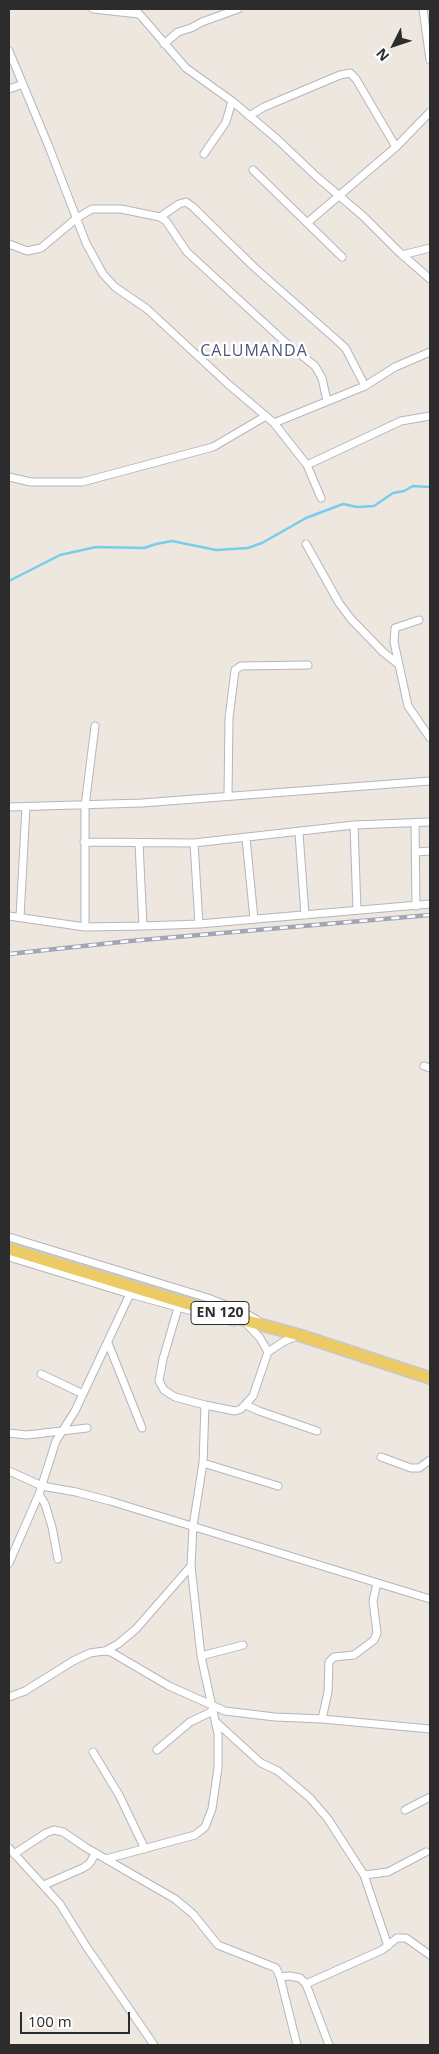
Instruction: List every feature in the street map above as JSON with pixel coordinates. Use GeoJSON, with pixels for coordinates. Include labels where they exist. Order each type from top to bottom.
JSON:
{"type":"FeatureCollection","features":[{"type":"Feature","properties":{"kind":"main road","name":"EN 120"},"geometry":{"type":"LineString","coordinates":[[9,1249],[218,1313],[299,1335],[430,1378]]}},
{"type":"Feature","properties":{"kind":"street"},"geometry":{"type":"LineString","coordinates":[[93,9],[137,11],[186,68],[232,101],[340,195],[402,255],[430,279]]}},
{"type":"Feature","properties":{"kind":"street"},"geometry":{"type":"LineString","coordinates":[[164,44],[178,32],[238,9]]}},
{"type":"Feature","properties":{"kind":"street"},"geometry":{"type":"LineString","coordinates":[[423,9],[430,60]]}},
{"type":"Feature","properties":{"kind":"street"},"geometry":{"type":"LineString","coordinates":[[9,51],[86,244],[103,274],[115,287],[148,309],[228,384],[274,423],[307,465],[321,498]]}},
{"type":"Feature","properties":{"kind":"street"},"geometry":{"type":"LineString","coordinates":[[249,116],[264,107],[340,75],[350,73],[356,79],[396,146]]}},
{"type":"Feature","properties":{"kind":"street"},"geometry":{"type":"LineString","coordinates":[[9,89],[23,84]]}},
{"type":"Feature","properties":{"kind":"street"},"geometry":{"type":"LineString","coordinates":[[204,154],[226,122],[232,101]]}},
{"type":"Feature","properties":{"kind":"street"},"geometry":{"type":"LineString","coordinates":[[307,223],[396,146],[430,112]]}},
{"type":"Feature","properties":{"kind":"street"},"geometry":{"type":"LineString","coordinates":[[253,170],[342,257]]}},
{"type":"Feature","properties":{"kind":"street"},"geometry":{"type":"LineString","coordinates":[[160,217],[179,204],[186,202],[193,207],[254,267],[346,349],[364,386]]}},
{"type":"Feature","properties":{"kind":"street"},"geometry":{"type":"LineString","coordinates":[[9,244],[19,249],[34,251],[52,240],[77,218],[92,209],[104,208],[144,212],[160,217],[166,221],[187,252],[286,343],[315,366],[322,378],[327,401]]}},
{"type":"Feature","properties":{"kind":"street"},"geometry":{"type":"LineString","coordinates":[[402,255],[430,248]]}},
{"type":"Feature","properties":{"kind":"street"},"geometry":{"type":"LineString","coordinates":[[274,423],[364,386],[395,367],[430,352]]}},
{"type":"Feature","properties":{"kind":"street"},"geometry":{"type":"LineString","coordinates":[[9,477],[31,482],[82,482],[214,446],[266,416]]}},
{"type":"Feature","properties":{"kind":"street"},"geometry":{"type":"LineString","coordinates":[[307,465],[401,421],[430,416]]}},
{"type":"Feature","properties":{"kind":"street"},"geometry":{"type":"LineString","coordinates":[[306,544],[339,603],[351,619],[377,646],[398,664]]}},
{"type":"Feature","properties":{"kind":"street"},"geometry":{"type":"LineString","coordinates":[[419,620],[394,630],[398,664],[408,706],[430,738]]}},
{"type":"Feature","properties":{"kind":"street"},"geometry":{"type":"LineString","coordinates":[[228,796],[229,718],[235,670],[241,666],[308,665]]}},
{"type":"Feature","properties":{"kind":"street"},"geometry":{"type":"LineString","coordinates":[[85,927],[84,806],[95,726]]}},
{"type":"Feature","properties":{"kind":"street"},"geometry":{"type":"LineString","coordinates":[[9,807],[84,806],[430,781]]}},
{"type":"Feature","properties":{"kind":"street"},"geometry":{"type":"LineString","coordinates":[[20,917],[26,808]]}},
{"type":"Feature","properties":{"kind":"street"},"geometry":{"type":"LineString","coordinates":[[84,842],[194,843],[354,826],[430,822]]}},
{"type":"Feature","properties":{"kind":"street"},"geometry":{"type":"LineString","coordinates":[[415,824],[416,906]]}},
{"type":"Feature","properties":{"kind":"street"},"geometry":{"type":"LineString","coordinates":[[354,826],[358,910]]}},
{"type":"Feature","properties":{"kind":"street"},"geometry":{"type":"LineString","coordinates":[[299,833],[305,915]]}},
{"type":"Feature","properties":{"kind":"street"},"geometry":{"type":"LineString","coordinates":[[246,838],[254,919]]}},
{"type":"Feature","properties":{"kind":"street"},"geometry":{"type":"LineString","coordinates":[[138,843],[143,926]]}},
{"type":"Feature","properties":{"kind":"street"},"geometry":{"type":"LineString","coordinates":[[194,843],[198,924]]}},
{"type":"Feature","properties":{"kind":"street"},"geometry":{"type":"LineString","coordinates":[[416,852],[430,851]]}},
{"type":"Feature","properties":{"kind":"street"},"geometry":{"type":"LineString","coordinates":[[9,916],[85,927],[143,926],[198,924],[430,904]]}},
{"type":"Feature","properties":{"kind":"street"},"geometry":{"type":"LineString","coordinates":[[9,1238],[208,1298],[243,1312],[261,1324]]}},
{"type":"Feature","properties":{"kind":"street"},"geometry":{"type":"LineString","coordinates":[[9,1257],[178,1308],[224,1320],[247,1324],[261,1324]]}},
{"type":"Feature","properties":{"kind":"street"},"geometry":{"type":"LineString","coordinates":[[9,1563],[39,1494],[56,1441],[83,1394],[130,1294]]}},
{"type":"Feature","properties":{"kind":"street"},"geometry":{"type":"LineString","coordinates":[[178,1308],[163,1359],[159,1381],[164,1390],[175,1397],[205,1405],[235,1411],[242,1409],[252,1396],[268,1352],[283,1342],[299,1335]]}},
{"type":"Feature","properties":{"kind":"street"},"geometry":{"type":"LineString","coordinates":[[247,1324],[260,1338],[268,1352]]}},
{"type":"Feature","properties":{"kind":"street"},"geometry":{"type":"LineString","coordinates":[[108,1343],[142,1428]]}},
{"type":"Feature","properties":{"kind":"street"},"geometry":{"type":"LineString","coordinates":[[41,1374],[83,1394]]}},
{"type":"Feature","properties":{"kind":"street"},"geometry":{"type":"LineString","coordinates":[[106,1859],[195,1835],[205,1827],[212,1809],[218,1768],[218,1734],[201,1656],[191,1566],[193,1526],[203,1463],[205,1405]]}},
{"type":"Feature","properties":{"kind":"street"},"geometry":{"type":"LineString","coordinates":[[246,1405],[259,1412],[316,1431]]}},
{"type":"Feature","properties":{"kind":"street"},"geometry":{"type":"LineString","coordinates":[[9,1433],[27,1435],[87,1428]]}},
{"type":"Feature","properties":{"kind":"street"},"geometry":{"type":"LineString","coordinates":[[381,1457],[411,1468],[419,1468],[430,1460]]}},
{"type":"Feature","properties":{"kind":"street"},"geometry":{"type":"LineString","coordinates":[[203,1463],[278,1486]]}},
{"type":"Feature","properties":{"kind":"street"},"geometry":{"type":"LineString","coordinates":[[9,1471],[42,1486],[76,1492],[193,1526],[430,1599]]}},
{"type":"Feature","properties":{"kind":"street"},"geometry":{"type":"LineString","coordinates":[[39,1494],[52,1527],[58,1559]]}},
{"type":"Feature","properties":{"kind":"street"},"geometry":{"type":"LineString","coordinates":[[104,1651],[118,1644],[136,1629],[191,1566]]}},
{"type":"Feature","properties":{"kind":"street"},"geometry":{"type":"LineString","coordinates":[[322,1719],[328,1692],[330,1662],[334,1657],[354,1655],[374,1640],[377,1633],[374,1601],[377,1583]]}},
{"type":"Feature","properties":{"kind":"street"},"geometry":{"type":"LineString","coordinates":[[201,1656],[243,1646]]}},
{"type":"Feature","properties":{"kind":"street"},"geometry":{"type":"LineString","coordinates":[[9,1697],[25,1691],[72,1661],[90,1653],[104,1651],[111,1652],[169,1686],[212,1708],[242,1714],[430,1729]]}},
{"type":"Feature","properties":{"kind":"street"},"geometry":{"type":"LineString","coordinates":[[157,1750],[190,1722],[212,1708]]}},
{"type":"Feature","properties":{"kind":"street"},"geometry":{"type":"LineString","coordinates":[[216,1722],[261,1763],[278,1770],[310,1798],[328,1818],[364,1875],[388,1946]]}},
{"type":"Feature","properties":{"kind":"street"},"geometry":{"type":"LineString","coordinates":[[93,1752],[119,1795],[146,1848]]}},
{"type":"Feature","properties":{"kind":"street"},"geometry":{"type":"LineString","coordinates":[[405,1810],[430,1797]]}},
{"type":"Feature","properties":{"kind":"street"},"geometry":{"type":"LineString","coordinates":[[14,1854],[54,1830],[63,1832],[174,1899],[193,1914],[218,1945],[276,1968],[290,2024],[296,2034],[298,2045]]}},
{"type":"Feature","properties":{"kind":"street"},"geometry":{"type":"LineString","coordinates":[[9,1848],[60,1904],[86,1946],[154,2045]]}},
{"type":"Feature","properties":{"kind":"street"},"geometry":{"type":"LineString","coordinates":[[364,1875],[388,1872],[426,1852]]}},
{"type":"Feature","properties":{"kind":"street"},"geometry":{"type":"LineString","coordinates":[[44,1885],[83,1868],[89,1864],[96,1853]]}},
{"type":"Feature","properties":{"kind":"street"},"geometry":{"type":"LineString","coordinates":[[306,1984],[388,1946],[397,1938],[406,1938],[430,1955]]}},
{"type":"Feature","properties":{"kind":"street"},"geometry":{"type":"LineString","coordinates":[[280,1978],[290,1976],[300,1978],[306,1984],[329,2045]]}},
{"type":"Feature","properties":{"kind":"waterway"},"geometry":{"type":"LineString","coordinates":[[9,581],[60,555],[96,547],[144,548],[172,541],[216,550],[248,548],[262,543],[306,518],[343,504],[357,507],[374,506],[393,493],[404,491],[413,486],[430,487]]}},
{"type":"Feature","properties":{"kind":"railway"},"geometry":{"type":"LineString","coordinates":[[9,954],[130,941],[430,915]]}},
{"type":"Feature","properties":{"kind":"district","name":"CALUMANDA"},"geometry":{"type":"Point","coordinates":[254,351]}}]}
